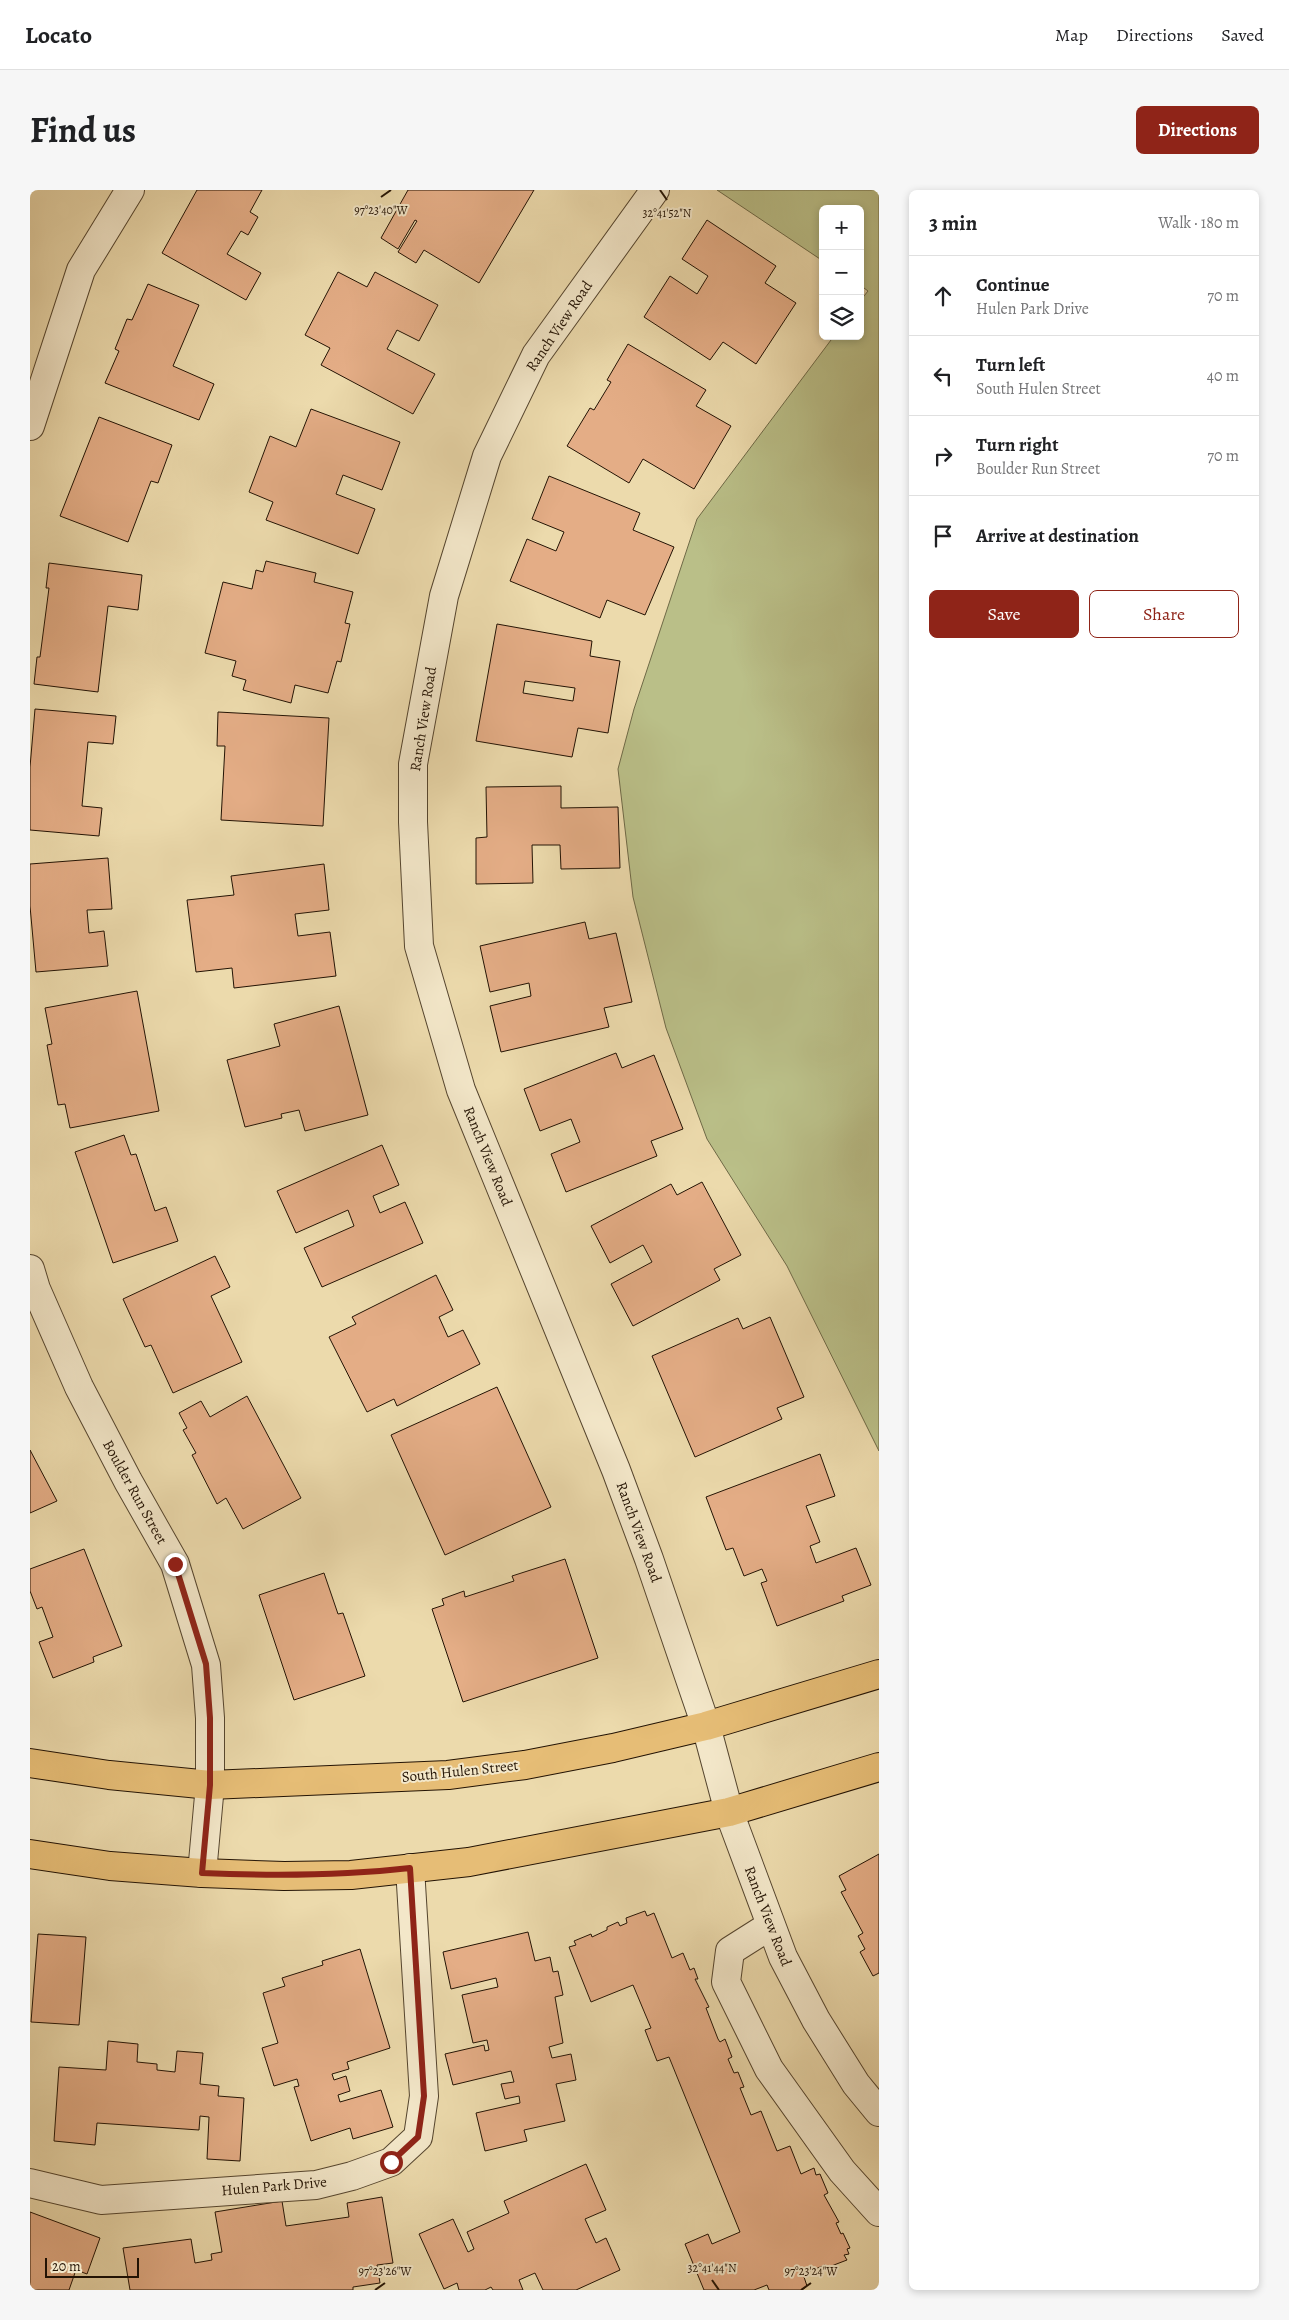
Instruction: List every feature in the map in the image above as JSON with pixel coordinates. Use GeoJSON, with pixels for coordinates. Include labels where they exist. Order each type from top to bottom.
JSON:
{"type":"FeatureCollection","features":[{"type":"Feature","properties":{"kind":"main road","name":"South Hulen Street"},"geometry":{"type":"LineString","coordinates":[[30,1763],[109,1775],[210,1785],[448,1775],[584,1754],[706,1726],[879,1674]]}},
{"type":"Feature","properties":{"kind":"main road"},"geometry":{"type":"LineString","coordinates":[[30,1854],[110,1866],[202,1873],[284,1876],[341,1875],[470,1862],[729,1812],[879,1767]]}},
{"type":"Feature","properties":{"kind":"street"},"geometry":{"type":"LineString","coordinates":[[30,426],[82,270],[130,190]]}},
{"type":"Feature","properties":{"kind":"street","name":"Ranch View Road"},"geometry":{"type":"LineString","coordinates":[[655,190],[536,355],[487,456],[444,596],[413,764],[413,822],[419,946],[461,1090],[616,1470],[706,1726],[729,1812],[783,1957],[816,2020],[856,2084],[879,2112]]}},
{"type":"Feature","properties":{"kind":"street","name":"Boulder Run Street"},"geometry":{"type":"LineString","coordinates":[[30,1269],[36,1290],[79,1387],[128,1481],[175,1564],[206,1664],[210,1718],[210,1785],[202,1873]]}},
{"type":"Feature","properties":{"kind":"street","name":"Hulen Park Drive"},"geometry":{"type":"LineString","coordinates":[[30,2183],[101,2200],[316,2185],[352,2176],[391,2162],[418,2137],[424,2096],[410,1868]]}},
{"type":"Feature","properties":{"kind":"street"},"geometry":{"type":"LineString","coordinates":[[770,1924],[730,1950],[726,1982],[769,2069],[842,2171],[879,2212]]}},
{"type":"Feature","properties":{"kind":"green space"},"geometry":{"type":"Polygon","coordinates":[[[717,190],[879,190],[879,1451],[787,1266],[707,1139],[666,1028],[633,897],[618,769],[634,709],[697,519],[831,340],[864,340],[864,296],[868,291],[864,288],[864,205],[819,205],[819,258],[717,190]]]}},
{"type":"Feature","properties":{"kind":"building"},"geometry":{"type":"Polygon","coordinates":[[[197,190],[262,190],[250,212],[258,217],[248,235],[241,231],[227,254],[261,273],[246,300],[162,253],[197,190]]]}},
{"type":"Feature","properties":{"kind":"building"},"geometry":{"type":"Polygon","coordinates":[[[408,190],[534,190],[479,283],[424,250],[416,263],[398,252],[417,221],[415,220],[398,249],[381,238],[408,190]]]}},
{"type":"Feature","properties":{"kind":"building"},"geometry":{"type":"Polygon","coordinates":[[[707,220],[776,266],[765,283],[796,303],[756,364],[723,342],[710,360],[644,317],[670,276],[697,294],[708,276],[682,259],[707,220]]]}},
{"type":"Feature","properties":{"kind":"building"},"geometry":{"type":"Polygon","coordinates":[[[338,272],[367,287],[375,272],[438,305],[419,341],[397,330],[387,349],[435,374],[413,414],[321,365],[330,348],[305,335],[338,272]]]}},
{"type":"Feature","properties":{"kind":"building"},"geometry":{"type":"Polygon","coordinates":[[[148,284],[199,305],[173,366],[214,384],[199,420],[105,383],[119,351],[115,349],[127,319],[132,320],[148,284]]]}},
{"type":"Feature","properties":{"kind":"building"},"geometry":{"type":"Polygon","coordinates":[[[628,344],[706,390],[696,406],[731,426],[694,489],[643,459],[629,483],[567,446],[590,408],[594,410],[611,382],[607,380],[628,344]]]}},
{"type":"Feature","properties":{"kind":"building"},"geometry":{"type":"Polygon","coordinates":[[[311,409],[400,442],[382,490],[343,475],[336,494],[375,509],[358,554],[266,520],[273,502],[249,492],[270,436],[296,447],[311,409]]]}},
{"type":"Feature","properties":{"kind":"building"},"geometry":{"type":"Polygon","coordinates":[[[99,417],[172,445],[158,483],[151,481],[128,542],[60,516],[99,417]]]}},
{"type":"Feature","properties":{"kind":"building"},"geometry":{"type":"Polygon","coordinates":[[[549,476],[640,513],[633,530],[674,547],[645,615],[607,600],[600,618],[510,581],[527,539],[556,551],[564,532],[532,519],[549,476]]]}},
{"type":"Feature","properties":{"kind":"building"},"geometry":{"type":"Polygon","coordinates":[[[266,561],[316,573],[314,582],[353,592],[345,623],[350,624],[341,662],[337,661],[328,693],[295,685],[291,703],[243,690],[246,680],[232,676],[236,661],[205,653],[223,582],[252,589],[256,570],[263,572],[266,561]]]}},
{"type":"Feature","properties":{"kind":"building"},"geometry":{"type":"Polygon","coordinates":[[[49,563],[142,575],[138,610],[108,606],[98,692],[34,684],[37,657],[40,657],[49,588],[46,588],[49,563]]]}},
{"type":"Feature","properties":{"kind":"building"},"geometry":{"type":"Polygon","coordinates":[[[497,624],[592,641],[590,656],[620,661],[608,733],[578,728],[572,757],[476,741],[497,624]],[[525,681],[523,693],[573,701],[575,688],[525,681]]]}},
{"type":"Feature","properties":{"kind":"building"},"geometry":{"type":"Polygon","coordinates":[[[35,709],[116,716],[113,744],[88,742],[82,806],[102,808],[99,836],[30,830],[30,767],[35,709]]]}},
{"type":"Feature","properties":{"kind":"building"},"geometry":{"type":"Polygon","coordinates":[[[218,712],[329,718],[323,826],[221,820],[225,746],[217,746],[218,712]]]}},
{"type":"Feature","properties":{"kind":"building"},"geometry":{"type":"Polygon","coordinates":[[[561,786],[561,808],[618,807],[620,868],[561,869],[560,845],[532,845],[533,883],[476,884],[476,838],[487,837],[486,787],[561,786]]]}},
{"type":"Feature","properties":{"kind":"building"},"geometry":{"type":"Polygon","coordinates":[[[108,858],[112,909],[87,910],[89,933],[104,931],[108,966],[36,972],[30,906],[30,864],[108,858]]]}},
{"type":"Feature","properties":{"kind":"building"},"geometry":{"type":"Polygon","coordinates":[[[324,864],[329,910],[295,914],[298,936],[330,932],[336,976],[234,988],[232,968],[196,972],[187,900],[234,895],[231,876],[324,864]]]}},
{"type":"Feature","properties":{"kind":"building"},"geometry":{"type":"Polygon","coordinates":[[[585,922],[589,939],[616,933],[632,1002],[604,1008],[609,1027],[501,1052],[490,1006],[531,996],[529,983],[490,992],[480,946],[585,922]]]}},
{"type":"Feature","properties":{"kind":"building"},"geometry":{"type":"Polygon","coordinates":[[[137,991],[159,1111],[70,1128],[65,1104],[58,1105],[47,1045],[52,1044],[45,1008],[137,991]]]}},
{"type":"Feature","properties":{"kind":"building"},"geometry":{"type":"Polygon","coordinates":[[[339,1006],[368,1115],[305,1131],[299,1110],[281,1114],[282,1118],[245,1127],[227,1060],[280,1046],[274,1024],[339,1006]]]}},
{"type":"Feature","properties":{"kind":"building"},"geometry":{"type":"Polygon","coordinates":[[[616,1053],[622,1068],[654,1055],[683,1129],[651,1141],[657,1156],[566,1192],[551,1154],[580,1142],[571,1119],[540,1131],[524,1089],[616,1053]]]}},
{"type":"Feature","properties":{"kind":"building"},"geometry":{"type":"Polygon","coordinates":[[[124,1135],[131,1155],[136,1154],[155,1211],[166,1207],[178,1241],[113,1263],[75,1152],[124,1135]]]}},
{"type":"Feature","properties":{"kind":"building"},"geometry":{"type":"Polygon","coordinates":[[[382,1145],[399,1185],[373,1196],[380,1213],[405,1202],[423,1243],[322,1287],[304,1248],[354,1226],[348,1210],[296,1233],[277,1191],[382,1145]]]}},
{"type":"Feature","properties":{"kind":"building"},"geometry":{"type":"Polygon","coordinates":[[[702,1182],[741,1255],[714,1269],[720,1280],[633,1326],[611,1284],[652,1262],[643,1245],[610,1263],[591,1226],[671,1184],[677,1195],[702,1182]]]}},
{"type":"Feature","properties":{"kind":"building"},"geometry":{"type":"Polygon","coordinates":[[[215,1256],[230,1287],[211,1296],[242,1362],[173,1393],[151,1345],[145,1347],[123,1299],[215,1256]]]}},
{"type":"Feature","properties":{"kind":"building"},"geometry":{"type":"Polygon","coordinates":[[[436,1275],[453,1310],[439,1317],[448,1337],[463,1330],[480,1364],[397,1406],[394,1399],[367,1412],[329,1337],[356,1324],[352,1317],[436,1275]]]}},
{"type":"Feature","properties":{"kind":"building"},"geometry":{"type":"Polygon","coordinates":[[[770,1317],[804,1397],[777,1408],[782,1419],[695,1457],[652,1356],[738,1318],[743,1329],[770,1317]]]}},
{"type":"Feature","properties":{"kind":"building"},"geometry":{"type":"Polygon","coordinates":[[[497,1387],[551,1507],[445,1555],[391,1435],[497,1387]]]}},
{"type":"Feature","properties":{"kind":"building"},"geometry":{"type":"Polygon","coordinates":[[[247,1396],[301,1498],[243,1529],[226,1498],[217,1504],[192,1455],[196,1453],[183,1430],[187,1428],[179,1413],[201,1401],[210,1417],[247,1396]]]}},
{"type":"Feature","properties":{"kind":"building"},"geometry":{"type":"Polygon","coordinates":[[[30,1450],[57,1501],[30,1513],[30,1450]]]}},
{"type":"Feature","properties":{"kind":"building"},"geometry":{"type":"Polygon","coordinates":[[[820,1454],[835,1496],[806,1506],[820,1542],[810,1546],[816,1563],[856,1548],[871,1585],[842,1596],[844,1601],[777,1626],[761,1583],[767,1581],[762,1569],[744,1576],[733,1548],[726,1550],[706,1497],[820,1454]]]}},
{"type":"Feature","properties":{"kind":"building"},"geometry":{"type":"Polygon","coordinates":[[[84,1549],[122,1646],[93,1657],[94,1662],[53,1678],[39,1642],[53,1637],[42,1607],[37,1609],[30,1591],[30,1569],[84,1549]]]}},
{"type":"Feature","properties":{"kind":"building"},"geometry":{"type":"Polygon","coordinates":[[[565,1559],[598,1658],[463,1702],[432,1609],[444,1605],[442,1599],[464,1591],[465,1597],[514,1581],[512,1576],[565,1559]]]}},
{"type":"Feature","properties":{"kind":"building"},"geometry":{"type":"Polygon","coordinates":[[[324,1573],[338,1614],[343,1613],[365,1676],[294,1700],[259,1595],[324,1573]]]}},
{"type":"Feature","properties":{"kind":"building"},"geometry":{"type":"Polygon","coordinates":[[[879,1854],[879,1973],[873,1976],[860,1952],[865,1949],[858,1936],[863,1933],[841,1892],[846,1890],[839,1876],[879,1854]]]}},
{"type":"Feature","properties":{"kind":"building"},"geometry":{"type":"Polygon","coordinates":[[[645,1911],[647,1916],[654,1913],[672,1958],[683,1953],[690,1970],[694,1968],[698,1979],[695,1979],[709,2007],[706,2008],[718,2039],[720,2042],[725,2039],[732,2057],[728,2059],[734,2073],[738,2072],[744,2087],[740,2088],[751,2115],[761,2111],[777,2151],[790,2146],[801,2174],[814,2168],[816,2175],[820,2174],[828,2193],[824,2195],[839,2222],[836,2223],[850,2248],[847,2249],[849,2254],[844,2255],[847,2260],[826,2268],[825,2265],[803,2274],[807,2286],[802,2290],[769,2290],[767,2285],[754,2290],[704,2290],[685,2244],[708,2234],[712,2244],[740,2232],[669,2057],[657,2061],[645,2030],[651,2028],[633,1985],[591,2002],[569,1947],[576,1945],[574,1941],[591,1934],[592,1937],[618,1922],[620,1926],[627,1923],[626,1918],[645,1911]]]}},
{"type":"Feature","properties":{"kind":"building"},"geometry":{"type":"Polygon","coordinates":[[[528,1932],[535,1961],[550,1957],[553,1972],[558,1971],[563,1995],[555,1997],[563,2043],[549,2047],[552,2058],[571,2054],[576,2080],[556,2084],[565,2121],[524,2130],[527,2141],[485,2151],[476,2113],[520,2103],[519,2096],[505,2099],[501,2084],[514,2082],[511,2071],[453,2085],[445,2054],[484,2045],[485,2051],[489,2050],[487,2040],[473,2043],[462,1995],[498,1987],[496,1978],[451,1989],[443,1952],[528,1932]]]}},
{"type":"Feature","properties":{"kind":"building"},"geometry":{"type":"Polygon","coordinates":[[[38,1934],[86,1937],[79,2025],[31,2022],[38,1934]]]}},
{"type":"Feature","properties":{"kind":"building"},"geometry":{"type":"Polygon","coordinates":[[[360,1949],[390,2048],[347,2062],[349,2069],[332,2074],[334,2080],[346,2076],[350,2091],[338,2095],[340,2102],[381,2090],[393,2127],[353,2139],[350,2128],[311,2141],[294,2087],[299,2086],[297,2079],[274,2086],[262,2048],[278,2043],[263,1993],[285,1986],[282,1978],[323,1965],[322,1961],[360,1949]]]}},
{"type":"Feature","properties":{"kind":"building"},"geometry":{"type":"Polygon","coordinates":[[[108,2041],[138,2044],[137,2062],[157,2064],[157,2070],[175,2072],[177,2051],[203,2053],[200,2084],[219,2086],[218,2096],[244,2098],[240,2161],[207,2159],[209,2117],[200,2116],[199,2130],[97,2123],[95,2145],[54,2141],[59,2067],[106,2070],[108,2041]]]}},
{"type":"Feature","properties":{"kind":"building"},"geometry":{"type":"Polygon","coordinates":[[[586,2164],[606,2210],[585,2219],[596,2243],[606,2238],[620,2270],[576,2290],[543,2290],[535,2273],[519,2280],[523,2290],[493,2290],[491,2287],[485,2290],[459,2290],[457,2283],[444,2289],[419,2234],[453,2219],[468,2252],[474,2249],[467,2232],[509,2213],[504,2201],[586,2164]]]}},
{"type":"Feature","properties":{"kind":"building"},"geometry":{"type":"Polygon","coordinates":[[[382,2197],[393,2263],[377,2265],[380,2283],[353,2287],[353,2290],[130,2290],[123,2248],[191,2239],[195,2263],[212,2260],[211,2254],[222,2252],[215,2212],[282,2201],[286,2226],[349,2217],[347,2203],[382,2197]]]}},
{"type":"Feature","properties":{"kind":"building"},"geometry":{"type":"Polygon","coordinates":[[[30,2212],[100,2238],[87,2274],[76,2270],[69,2290],[30,2290],[30,2212]]]}},
{"type":"Feature","properties":{"kind":"route"},"geometry":{"type":"LineString","coordinates":[[175,1564],[206,1664],[210,1718],[210,1785],[202,1873],[284,1876],[351,1875],[410,1868],[424,2096],[418,2137],[391,2162]]}}]}
